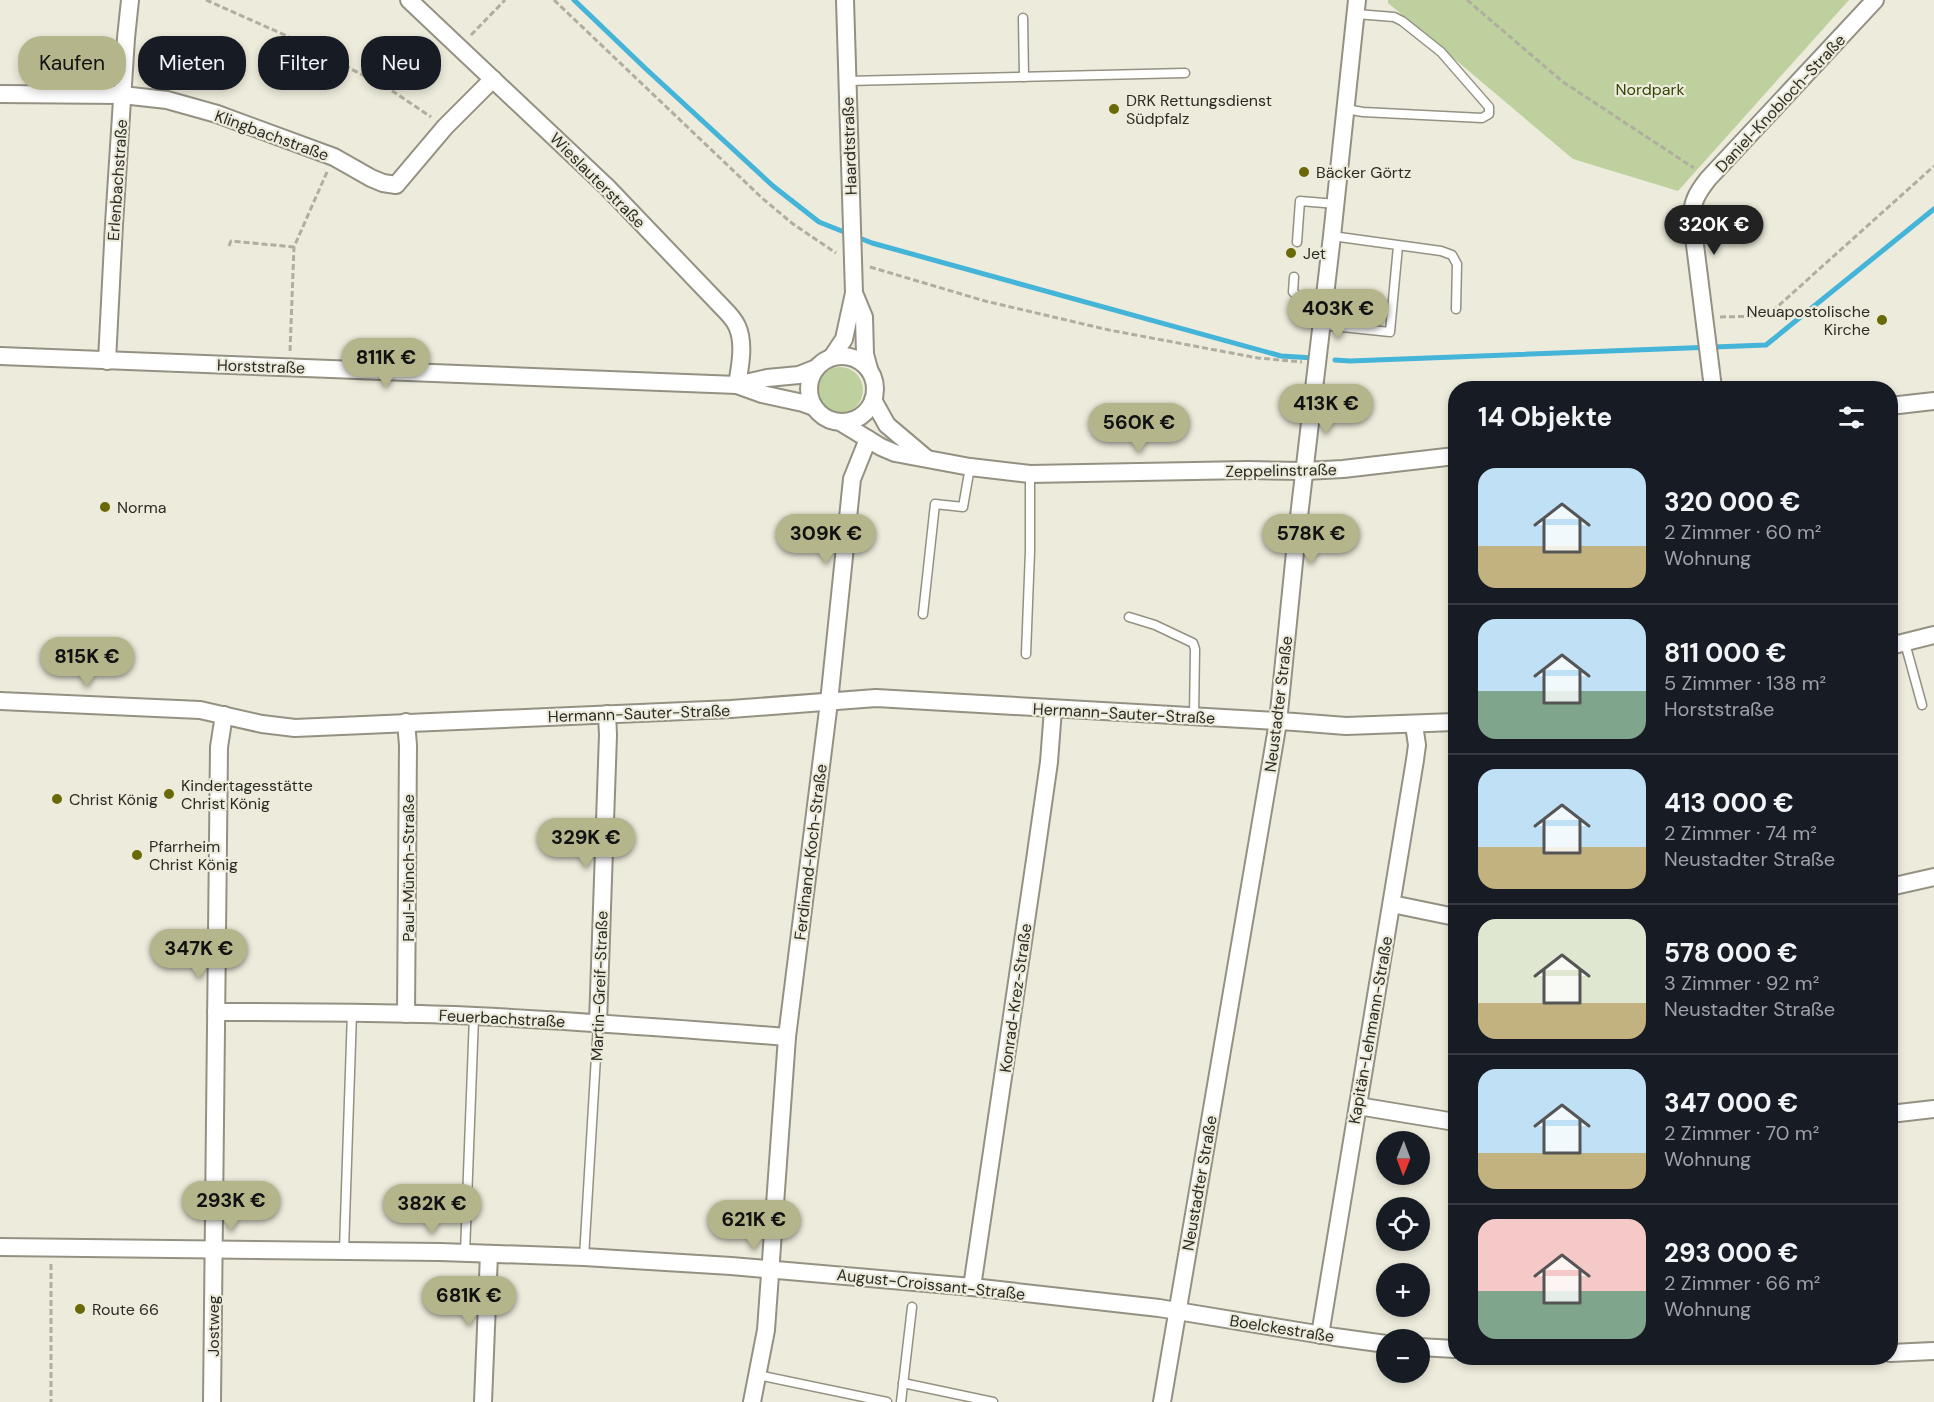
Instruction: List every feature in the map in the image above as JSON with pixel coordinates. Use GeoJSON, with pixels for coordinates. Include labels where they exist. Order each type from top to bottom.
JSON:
{"type":"FeatureCollection","features":[{"type":"Feature","properties":{"kind":"street","name":"Erlenbachstraße"},"geometry":{"type":"LineString","coordinates":[[107,360],[122,95],[130,0]]}},
{"type":"Feature","properties":{"kind":"street","name":"Wieslauterstraße"},"geometry":{"type":"LineString","coordinates":[[409,0],[607,187],[723,307],[739,330],[741,345],[737,385]]}},
{"type":"Feature","properties":{"kind":"street","name":"Haardtstraße"},"geometry":{"type":"LineString","coordinates":[[832,357],[844,339],[854,292],[845,0]]}},
{"type":"Feature","properties":{"kind":"street","name":"Daniel-Knobloch-Straße"},"geometry":{"type":"LineString","coordinates":[[1712,381],[1692,213],[1698,192],[1875,0]]}},
{"type":"Feature","properties":{"kind":"street","name":"Neustadter Straße"},"geometry":{"type":"LineString","coordinates":[[1162,1402],[1278,722],[1357,7]]}},
{"type":"Feature","properties":{"kind":"street","name":"Klingbachstraße"},"geometry":{"type":"LineString","coordinates":[[0,94],[145,96],[188,105],[334,157],[370,178],[396,185],[445,127],[493,79]]}},
{"type":"Feature","properties":{"kind":"street","name":"Haardtstraße"},"geometry":{"type":"LineString","coordinates":[[854,292],[864,317],[865,354],[869,369]]}},
{"type":"Feature","properties":{"kind":"street","name":"Horststraße"},"geometry":{"type":"LineString","coordinates":[[0,356],[737,385],[767,378],[799,375],[814,369],[832,357]]}},
{"type":"Feature","properties":{"kind":"street"},"geometry":{"type":"LineString","coordinates":[[832,357],[852,357],[869,369],[874,379],[873,400],[868,409],[851,421],[840,422]]}},
{"type":"Feature","properties":{"kind":"street"},"geometry":{"type":"LineString","coordinates":[[814,369],[808,387],[809,398],[814,407]]}},
{"type":"Feature","properties":{"kind":"street","name":"Horststraße"},"geometry":{"type":"LineString","coordinates":[[737,385],[762,394],[803,403],[814,407],[830,420],[840,422]]}},
{"type":"Feature","properties":{"kind":"street","name":"Zeppelinstraße"},"geometry":{"type":"LineString","coordinates":[[873,400],[887,425],[927,458]]}},
{"type":"Feature","properties":{"kind":"street"},"geometry":{"type":"LineString","coordinates":[[1898,405],[1934,401]]}},
{"type":"Feature","properties":{"kind":"street","name":"Zeppelinstraße"},"geometry":{"type":"LineString","coordinates":[[840,422],[895,453],[970,467],[1030,474],[1305,471],[1448,457]]}},
{"type":"Feature","properties":{"kind":"street","name":"Ferdinand-Koch-Straße"},"geometry":{"type":"LineString","coordinates":[[752,1402],[766,1330],[787,1037],[828,702],[852,479],[868,439]]}},
{"type":"Feature","properties":{"kind":"street"},"geometry":{"type":"LineString","coordinates":[[1898,645],[1934,635]]}},
{"type":"Feature","properties":{"kind":"street","name":"Hermann-Sauter-Straße"},"geometry":{"type":"LineString","coordinates":[[0,701],[200,710],[262,724],[296,728],[771,707],[876,698],[1327,726],[1448,722]]}},
{"type":"Feature","properties":{"kind":"street","name":"Konrad-Krez-Straße"},"geometry":{"type":"LineString","coordinates":[[972,1287],[1049,762],[1053,709]]}},
{"type":"Feature","properties":{"kind":"street","name":"Martin-Greif-Straße"},"geometry":{"type":"LineString","coordinates":[[598,1023],[608,746],[607,714]]}},
{"type":"Feature","properties":{"kind":"street","name":"Jostweg"},"geometry":{"type":"LineString","coordinates":[[212,1402],[219,747],[224,715]]}},
{"type":"Feature","properties":{"kind":"street","name":"Paul-Münch-Straße"},"geometry":{"type":"LineString","coordinates":[[406,722],[408,745],[406,1014]]}},
{"type":"Feature","properties":{"kind":"street","name":"Kapitän-Lehmann-Straße"},"geometry":{"type":"LineString","coordinates":[[1320,1335],[1415,760],[1417,745],[1414,724]]}},
{"type":"Feature","properties":{"kind":"street"},"geometry":{"type":"LineString","coordinates":[[1898,885],[1934,877]]}},
{"type":"Feature","properties":{"kind":"street"},"geometry":{"type":"LineString","coordinates":[[1392,904],[1448,916]]}},
{"type":"Feature","properties":{"kind":"street","name":"Feuerbachstraße"},"geometry":{"type":"LineString","coordinates":[[216,1012],[352,1012],[474,1016],[787,1037]]}},
{"type":"Feature","properties":{"kind":"street"},"geometry":{"type":"LineString","coordinates":[[1358,1106],[1448,1121]]}},
{"type":"Feature","properties":{"kind":"street"},"geometry":{"type":"LineString","coordinates":[[1898,1113],[1934,1109]]}},
{"type":"Feature","properties":{"kind":"street","name":"August-Croissant-Straße"},"geometry":{"type":"LineString","coordinates":[[0,1247],[344,1250],[584,1257],[770,1269],[972,1287],[1177,1311]]}},
{"type":"Feature","properties":{"kind":"street"},"geometry":{"type":"LineString","coordinates":[[483,1402],[489,1254]]}},
{"type":"Feature","properties":{"kind":"street","name":"Boelckestraße"},"geometry":{"type":"LineString","coordinates":[[1177,1311],[1376,1343]]}},
{"type":"Feature","properties":{"kind":"street"},"geometry":{"type":"LineString","coordinates":[[1430,1348],[1448,1349]]}},
{"type":"Feature","properties":{"kind":"street"},"geometry":{"type":"LineString","coordinates":[[1898,1353],[1934,1351]]}},
{"type":"Feature","properties":{"kind":"lane"},"geometry":{"type":"LineString","coordinates":[[1346,109],[1363,112],[1482,118],[1489,114],[1489,107],[1441,52],[1402,21],[1357,7]]}},
{"type":"Feature","properties":{"kind":"lane"},"geometry":{"type":"LineString","coordinates":[[1023,18],[1024,77]]}},
{"type":"Feature","properties":{"kind":"lane"},"geometry":{"type":"LineString","coordinates":[[847,81],[1185,74]]}},
{"type":"Feature","properties":{"kind":"lane"},"geometry":{"type":"LineString","coordinates":[[1297,242],[1300,201],[1336,204]]}},
{"type":"Feature","properties":{"kind":"lane"},"geometry":{"type":"LineString","coordinates":[[1332,236],[1441,251],[1452,255],[1457,264],[1456,309]]}},
{"type":"Feature","properties":{"kind":"lane"},"geometry":{"type":"LineString","coordinates":[[1294,277],[1293,292],[1323,320],[1390,332],[1398,246]]}},
{"type":"Feature","properties":{"kind":"lane"},"geometry":{"type":"LineString","coordinates":[[923,614],[935,504],[963,507],[970,467]]}},
{"type":"Feature","properties":{"kind":"lane"},"geometry":{"type":"LineString","coordinates":[[1026,654],[1030,474]]}},
{"type":"Feature","properties":{"kind":"lane"},"geometry":{"type":"LineString","coordinates":[[1130,617],[1155,625],[1193,643],[1195,649],[1194,717]]}},
{"type":"Feature","properties":{"kind":"lane"},"geometry":{"type":"LineString","coordinates":[[1898,645],[1922,705]]}},
{"type":"Feature","properties":{"kind":"lane"},"geometry":{"type":"LineString","coordinates":[[344,1250],[352,1012]]}},
{"type":"Feature","properties":{"kind":"lane"},"geometry":{"type":"LineString","coordinates":[[465,1253],[474,1016]]}},
{"type":"Feature","properties":{"kind":"lane","name":"Martin-Greif-Straße"},"geometry":{"type":"LineString","coordinates":[[584,1257],[598,1023]]}},
{"type":"Feature","properties":{"kind":"lane"},"geometry":{"type":"LineString","coordinates":[[901,1402],[912,1307]]}},
{"type":"Feature","properties":{"kind":"lane"},"geometry":{"type":"LineString","coordinates":[[758,1375],[887,1402]]}},
{"type":"Feature","properties":{"kind":"lane"},"geometry":{"type":"LineString","coordinates":[[903,1383],[993,1402]]}},
{"type":"Feature","properties":{"kind":"path"},"geometry":{"type":"LineString","coordinates":[[206,0],[286,36],[388,88],[445,127]]}},
{"type":"Feature","properties":{"kind":"path"},"geometry":{"type":"LineString","coordinates":[[459,47],[506,0]]}},
{"type":"Feature","properties":{"kind":"path"},"geometry":{"type":"LineString","coordinates":[[554,0],[762,198],[816,241],[852,261],[985,301],[1109,330],[1258,358],[1318,362]]}},
{"type":"Feature","properties":{"kind":"path"},"geometry":{"type":"LineString","coordinates":[[1467,0],[1563,82],[1699,171],[1708,180]]}},
{"type":"Feature","properties":{"kind":"path"},"geometry":{"type":"LineString","coordinates":[[289,367],[294,247],[334,157]]}},
{"type":"Feature","properties":{"kind":"path"},"geometry":{"type":"LineString","coordinates":[[1706,322],[1767,316],[1934,166]]}},
{"type":"Feature","properties":{"kind":"path"},"geometry":{"type":"LineString","coordinates":[[229,246],[231,241],[294,247]]}},
{"type":"Feature","properties":{"kind":"path"},"geometry":{"type":"LineString","coordinates":[[51,1248],[51,1402]]}},
{"type":"Feature","properties":{"kind":"green space","name":"Nordpark"},"geometry":{"type":"Polygon","coordinates":[[[1388,0],[1849,0],[1678,191],[1573,159],[1388,3],[1388,0]]]}},
{"type":"Feature","properties":{"kind":"green space"},"geometry":{"type":"Polygon","coordinates":[[[845,367],[857,373],[862,381],[862,399],[857,407],[849,412],[835,413],[827,410],[820,403],[817,385],[820,377],[827,370],[845,367]]]}},
{"type":"Feature","properties":{"kind":"waterway"},"geometry":{"type":"LineString","coordinates":[[574,0],[773,186],[819,222],[872,243],[1281,356],[1314,358]]}},
{"type":"Feature","properties":{"kind":"waterway"},"geometry":{"type":"LineString","coordinates":[[1335,360],[1766,345],[1934,209]]}},
{"type":"Feature","properties":{"kind":"place","name":"DRK Rettungsdienst Südpfalz"},"geometry":{"type":"Point","coordinates":[1114,109]}},
{"type":"Feature","properties":{"kind":"place","name":"Bäcker Görtz"},"geometry":{"type":"Point","coordinates":[1304,172]}},
{"type":"Feature","properties":{"kind":"place","name":"Jet"},"geometry":{"type":"Point","coordinates":[1291,253]}},
{"type":"Feature","properties":{"kind":"place","name":"Neuapostolische Kirche"},"geometry":{"type":"Point","coordinates":[1882,320]}},
{"type":"Feature","properties":{"kind":"place","name":"Norma"},"geometry":{"type":"Point","coordinates":[105,507]}},
{"type":"Feature","properties":{"kind":"place","name":"Kindertagesstätte Christ König"},"geometry":{"type":"Point","coordinates":[169,794]}},
{"type":"Feature","properties":{"kind":"place","name":"Christ König"},"geometry":{"type":"Point","coordinates":[57,799]}},
{"type":"Feature","properties":{"kind":"place","name":"Pfarrheim Christ König"},"geometry":{"type":"Point","coordinates":[137,855]}},
{"type":"Feature","properties":{"kind":"place","name":"Route 66"},"geometry":{"type":"Point","coordinates":[80,1309]}}]}
